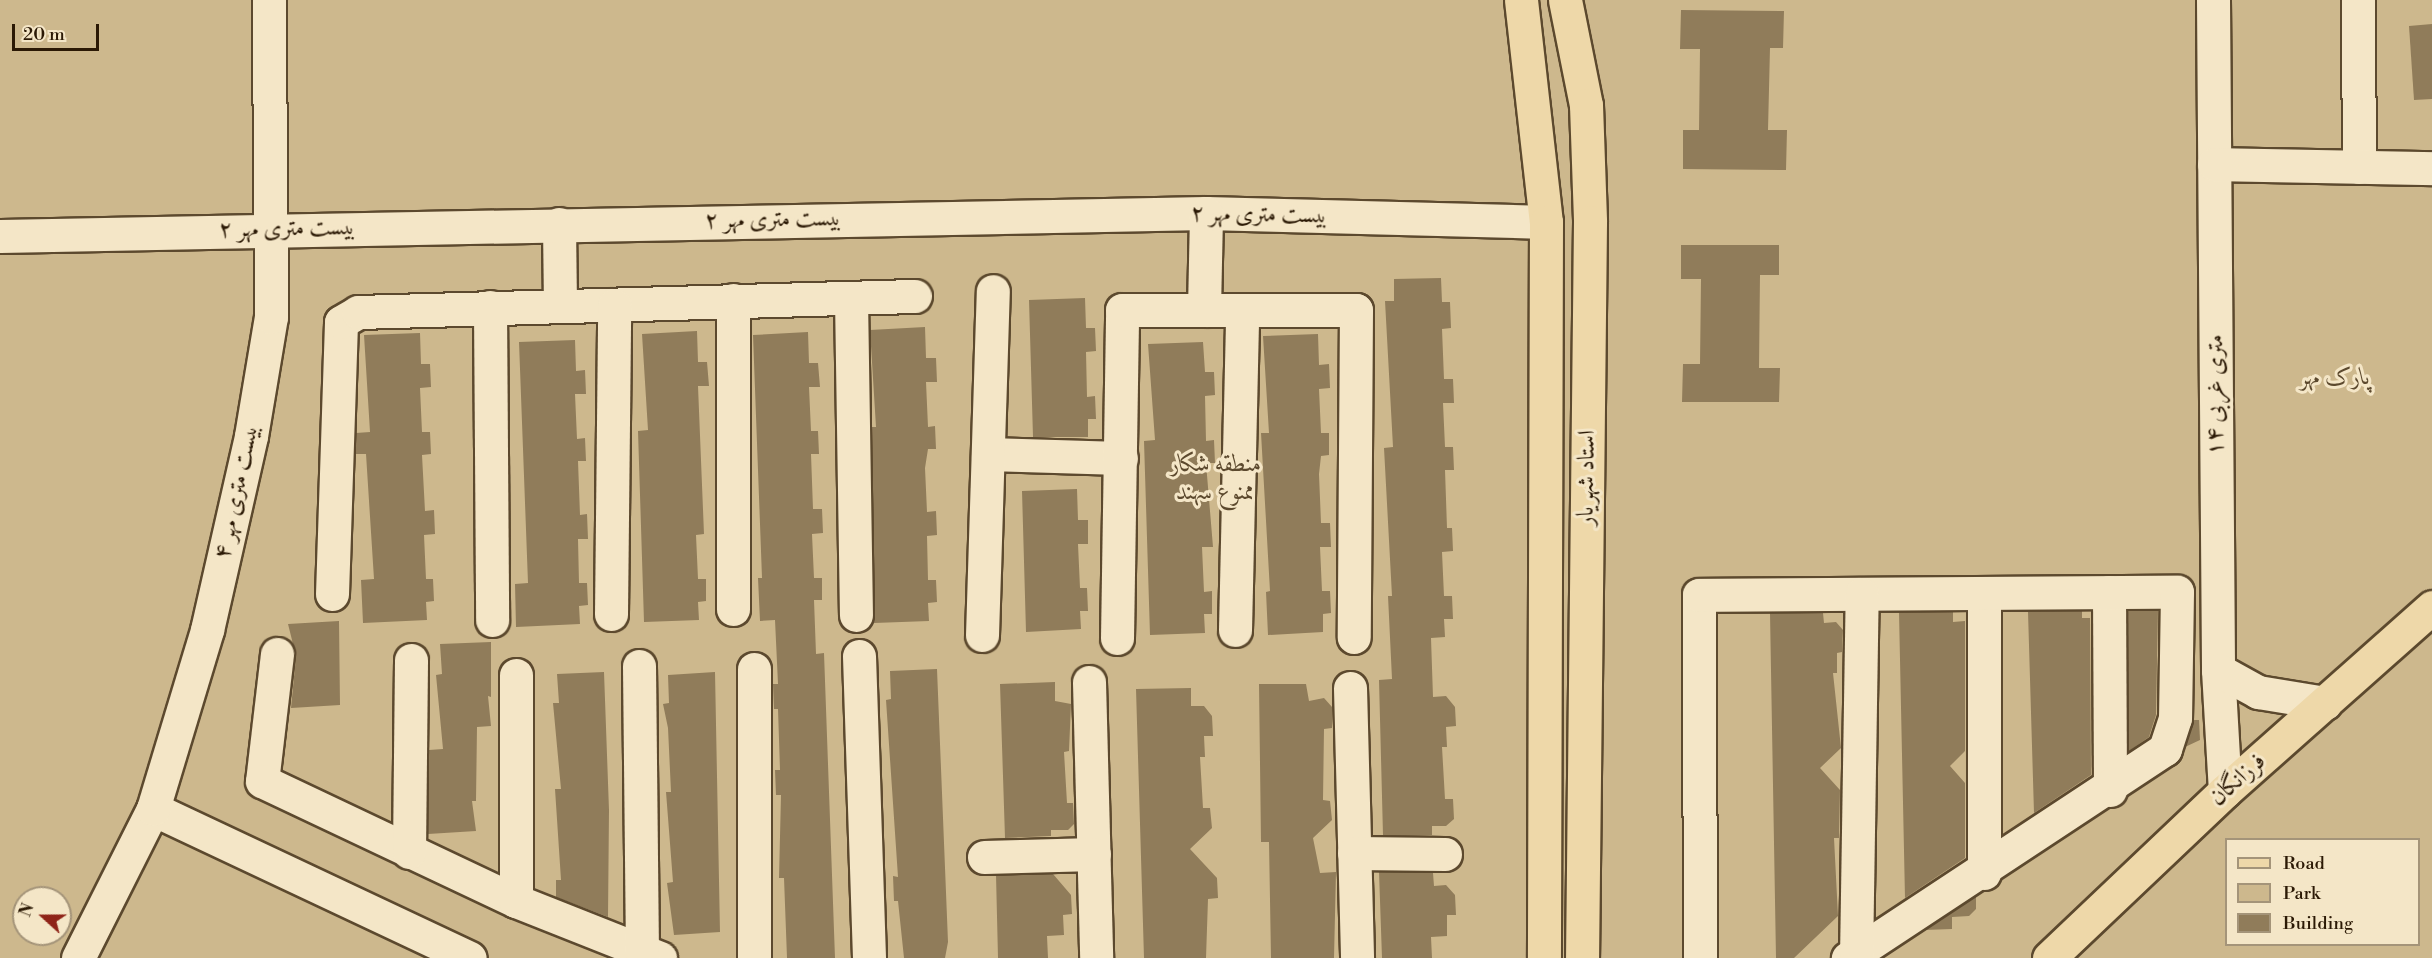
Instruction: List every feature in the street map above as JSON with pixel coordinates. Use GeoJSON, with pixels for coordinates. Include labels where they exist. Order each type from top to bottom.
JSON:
{"type":"FeatureCollection","features":[{"type":"Feature","properties":{"kind":"main road","name":"استاد شهریار"},"geometry":{"type":"LineString","coordinates":[[1521,0],[1546,222],[1544,958]]}},
{"type":"Feature","properties":{"kind":"main road","name":"استاد شهریار"},"geometry":{"type":"LineString","coordinates":[[1565,0],[1586,105],[1590,222],[1582,958]]}},
{"type":"Feature","properties":{"kind":"main road"},"geometry":{"type":"LineString","coordinates":[[1546,222],[1590,222]]}},
{"type":"Feature","properties":{"kind":"main road","name":"فرزانگان"},"geometry":{"type":"LineString","coordinates":[[2049,958],[2225,791],[2432,607]]}},
{"type":"Feature","properties":{"kind":"street","name":"بیست متری مهر ۴"},"geometry":{"type":"LineString","coordinates":[[78,958],[153,809],[207,630],[251,436],[271,317],[269,0]]}},
{"type":"Feature","properties":{"kind":"street","name":"۱۴ متری غربی"},"geometry":{"type":"LineString","coordinates":[[2213,0],[2218,670],[2225,791]]}},
{"type":"Feature","properties":{"kind":"street"},"geometry":{"type":"LineString","coordinates":[[2358,0],[2359,167]]}},
{"type":"Feature","properties":{"kind":"street"},"geometry":{"type":"LineString","coordinates":[[2214,164],[2432,168]]}},
{"type":"Feature","properties":{"kind":"street","name":"بیست متری مهر ۲"},"geometry":{"type":"LineString","coordinates":[[0,236],[270,228],[1206,213],[1546,222]]}},
{"type":"Feature","properties":{"kind":"street"},"geometry":{"type":"LineString","coordinates":[[1204,310],[1206,213]]}},
{"type":"Feature","properties":{"kind":"street"},"geometry":{"type":"LineString","coordinates":[[559,224],[560,304]]}},
{"type":"Feature","properties":{"kind":"street"},"geometry":{"type":"LineString","coordinates":[[982,635],[993,291]]}},
{"type":"Feature","properties":{"kind":"street"},"geometry":{"type":"LineString","coordinates":[[332,594],[341,322],[358,312],[560,304],[915,296]]}},
{"type":"Feature","properties":{"kind":"street"},"geometry":{"type":"LineString","coordinates":[[851,298],[856,615]]}},
{"type":"Feature","properties":{"kind":"street"},"geometry":{"type":"LineString","coordinates":[[733,300],[733,609]]}},
{"type":"Feature","properties":{"kind":"street"},"geometry":{"type":"LineString","coordinates":[[611,614],[614,304]]}},
{"type":"Feature","properties":{"kind":"street"},"geometry":{"type":"LineString","coordinates":[[490,307],[492,620]]}},
{"type":"Feature","properties":{"kind":"street"},"geometry":{"type":"LineString","coordinates":[[1117,638],[1122,310],[1356,310],[1354,637]]}},
{"type":"Feature","properties":{"kind":"street"},"geometry":{"type":"LineString","coordinates":[[1235,630],[1242,310]]}},
{"type":"Feature","properties":{"kind":"street"},"geometry":{"type":"LineString","coordinates":[[988,454],[1121,458]]}},
{"type":"Feature","properties":{"kind":"street"},"geometry":{"type":"LineString","coordinates":[[2109,592],[2110,789]]}},
{"type":"Feature","properties":{"kind":"street"},"geometry":{"type":"LineString","coordinates":[[1700,958],[1699,595],[2177,592],[2175,718],[2166,749],[1984,873],[1853,956]]}},
{"type":"Feature","properties":{"kind":"street"},"geometry":{"type":"LineString","coordinates":[[1984,593],[1984,873]]}},
{"type":"Feature","properties":{"kind":"street"},"geometry":{"type":"LineString","coordinates":[[1853,956],[1862,594]]}},
{"type":"Feature","properties":{"kind":"street"},"geometry":{"type":"LineString","coordinates":[[277,654],[262,781],[516,901],[649,956],[639,666]]}},
{"type":"Feature","properties":{"kind":"street"},"geometry":{"type":"LineString","coordinates":[[859,656],[869,958]]}},
{"type":"Feature","properties":{"kind":"street"},"geometry":{"type":"LineString","coordinates":[[409,852],[411,660]]}},
{"type":"Feature","properties":{"kind":"street"},"geometry":{"type":"LineString","coordinates":[[753,669],[754,958]]}},
{"type":"Feature","properties":{"kind":"street"},"geometry":{"type":"LineString","coordinates":[[2218,670],[2258,692],[2325,704]]}},
{"type":"Feature","properties":{"kind":"street"},"geometry":{"type":"LineString","coordinates":[[516,675],[516,901]]}},
{"type":"Feature","properties":{"kind":"street"},"geometry":{"type":"LineString","coordinates":[[1089,682],[1096,958]]}},
{"type":"Feature","properties":{"kind":"street"},"geometry":{"type":"LineString","coordinates":[[1350,688],[1357,958]]}},
{"type":"Feature","properties":{"kind":"street"},"geometry":{"type":"LineString","coordinates":[[153,809],[470,958]]}},
{"type":"Feature","properties":{"kind":"street"},"geometry":{"type":"LineString","coordinates":[[1354,853],[1445,855]]}},
{"type":"Feature","properties":{"kind":"street"},"geometry":{"type":"LineString","coordinates":[[984,856],[1094,854]]}},
{"type":"Feature","properties":{"kind":"green space","name":"منطقه شکار ممنوع سهند"},"geometry":{"type":"Polygon","coordinates":[[[0,0],[2432,0],[2432,958],[0,958],[0,0]]]}},
{"type":"Feature","properties":{"kind":"building"},"geometry":{"type":"Polygon","coordinates":[[[1681,10],[1784,11],[1783,48],[1770,48],[1768,130],[1787,130],[1786,170],[1683,169],[1683,130],[1699,130],[1700,49],[1680,49],[1681,10]]]}},
{"type":"Feature","properties":{"kind":"building"},"geometry":{"type":"Polygon","coordinates":[[[2432,24],[2432,99],[2414,100],[2409,26],[2432,24]]]}},
{"type":"Feature","properties":{"kind":"building"},"geometry":{"type":"Polygon","coordinates":[[[1681,245],[1779,245],[1779,275],[1760,275],[1759,368],[1780,368],[1779,402],[1682,402],[1683,364],[1700,364],[1701,279],[1681,279],[1681,245]]]}},
{"type":"Feature","properties":{"kind":"building"},"geometry":{"type":"Polygon","coordinates":[[[1441,278],[1442,302],[1450,302],[1451,328],[1442,329],[1444,379],[1453,379],[1454,403],[1443,403],[1445,447],[1453,447],[1454,470],[1445,470],[1447,528],[1452,528],[1453,551],[1442,552],[1444,596],[1452,596],[1453,619],[1444,619],[1445,637],[1431,638],[1433,697],[1446,696],[1455,707],[1456,726],[1446,727],[1447,747],[1442,747],[1445,799],[1453,799],[1454,819],[1446,826],[1432,826],[1432,835],[1383,835],[1379,680],[1392,679],[1388,596],[1392,596],[1384,448],[1393,447],[1385,301],[1394,301],[1394,279],[1441,278]]]}},
{"type":"Feature","properties":{"kind":"building"},"geometry":{"type":"Polygon","coordinates":[[[1085,298],[1086,328],[1095,328],[1096,351],[1086,352],[1087,397],[1095,396],[1096,419],[1088,419],[1088,437],[1033,437],[1029,300],[1085,298]]]}},
{"type":"Feature","properties":{"kind":"building"},"geometry":{"type":"Polygon","coordinates":[[[925,327],[926,358],[936,358],[937,382],[926,382],[928,427],[935,426],[936,449],[928,449],[925,468],[927,512],[936,511],[937,535],[927,536],[928,580],[936,580],[937,602],[928,603],[929,621],[874,623],[872,427],[876,427],[870,330],[925,327]]]}},
{"type":"Feature","properties":{"kind":"building"},"geometry":{"type":"Polygon","coordinates":[[[697,331],[698,362],[707,362],[709,386],[698,386],[704,534],[696,535],[698,579],[706,579],[706,601],[698,602],[699,620],[644,622],[638,431],[648,430],[642,334],[697,331]]]}},
{"type":"Feature","properties":{"kind":"building"},"geometry":{"type":"Polygon","coordinates":[[[808,332],[809,363],[818,363],[820,387],[809,387],[811,431],[818,431],[819,454],[811,454],[813,509],[822,509],[823,533],[812,534],[814,578],[822,578],[822,600],[814,600],[816,654],[824,653],[835,958],[787,958],[784,878],[779,878],[781,795],[776,795],[775,770],[780,770],[778,709],[774,709],[773,684],[778,684],[775,620],[760,621],[758,578],[762,578],[753,335],[808,332]]]}},
{"type":"Feature","properties":{"kind":"building"},"geometry":{"type":"Polygon","coordinates":[[[420,333],[421,364],[430,364],[431,387],[420,388],[422,432],[430,432],[431,454],[422,455],[425,511],[434,510],[435,534],[424,535],[426,579],[433,579],[434,601],[426,602],[427,620],[363,623],[361,580],[374,579],[366,454],[355,454],[356,433],[370,432],[364,335],[420,333]]]}},
{"type":"Feature","properties":{"kind":"building"},"geometry":{"type":"Polygon","coordinates":[[[1318,334],[1319,365],[1329,364],[1330,388],[1319,389],[1321,433],[1329,433],[1329,455],[1321,456],[1319,474],[1321,523],[1330,523],[1331,547],[1320,547],[1322,591],[1330,591],[1331,613],[1323,614],[1323,632],[1268,635],[1266,592],[1270,591],[1261,433],[1269,433],[1263,336],[1318,334]]]}},
{"type":"Feature","properties":{"kind":"building"},"geometry":{"type":"Polygon","coordinates":[[[575,340],[576,371],[585,370],[586,394],[575,394],[577,439],[585,438],[586,461],[578,461],[580,515],[587,514],[588,539],[578,539],[579,583],[587,583],[588,605],[579,606],[580,624],[516,627],[515,584],[528,583],[519,342],[575,340]]]}},
{"type":"Feature","properties":{"kind":"building"},"geometry":{"type":"Polygon","coordinates":[[[1203,342],[1205,372],[1214,372],[1215,395],[1205,396],[1206,441],[1214,440],[1215,463],[1206,463],[1213,547],[1202,547],[1204,592],[1212,591],[1212,614],[1204,614],[1205,633],[1150,635],[1144,441],[1155,440],[1148,344],[1203,342]]]}},
{"type":"Feature","properties":{"kind":"building"},"geometry":{"type":"Polygon","coordinates":[[[1077,489],[1078,520],[1088,520],[1088,544],[1078,544],[1080,588],[1087,588],[1088,611],[1080,611],[1081,629],[1026,632],[1022,491],[1077,489]]]}},
{"type":"Feature","properties":{"kind":"building"},"geometry":{"type":"Polygon","coordinates":[[[2082,611],[2082,618],[2090,618],[2091,775],[2034,813],[2028,612],[2082,611]]]}},
{"type":"Feature","properties":{"kind":"building"},"geometry":{"type":"Polygon","coordinates":[[[2128,611],[2158,611],[2156,715],[2149,737],[2129,751],[2128,611]]]}},
{"type":"Feature","properties":{"kind":"building"},"geometry":{"type":"Polygon","coordinates":[[[1899,612],[1953,612],[1953,622],[1965,621],[1965,751],[1950,766],[1965,783],[1965,858],[1905,898],[1899,612]]]}},
{"type":"Feature","properties":{"kind":"building"},"geometry":{"type":"Polygon","coordinates":[[[1770,613],[1823,613],[1824,623],[1836,622],[1843,630],[1842,652],[1837,653],[1837,673],[1833,673],[1841,748],[1820,768],[1840,790],[1839,838],[1834,838],[1838,916],[1794,958],[1776,958],[1770,613]]]}},
{"type":"Feature","properties":{"kind":"building"},"geometry":{"type":"Polygon","coordinates":[[[339,621],[340,705],[291,708],[296,656],[288,624],[339,621]]]}},
{"type":"Feature","properties":{"kind":"building"},"geometry":{"type":"Polygon","coordinates":[[[491,642],[491,697],[488,696],[491,726],[477,727],[476,801],[472,801],[476,831],[428,834],[429,750],[443,749],[436,675],[442,674],[440,644],[491,642]]]}},
{"type":"Feature","properties":{"kind":"building"},"geometry":{"type":"Polygon","coordinates":[[[937,669],[948,942],[945,958],[904,958],[898,901],[894,901],[893,876],[898,877],[886,700],[891,699],[890,671],[937,669]]]}},
{"type":"Feature","properties":{"kind":"building"},"geometry":{"type":"Polygon","coordinates":[[[604,672],[609,810],[608,917],[556,897],[556,880],[561,880],[555,789],[561,789],[553,703],[559,703],[557,674],[604,672]]]}},
{"type":"Feature","properties":{"kind":"building"},"geometry":{"type":"Polygon","coordinates":[[[715,672],[720,932],[674,935],[667,883],[673,882],[666,792],[671,792],[668,728],[663,704],[669,703],[668,675],[715,672]]]}},
{"type":"Feature","properties":{"kind":"building"},"geometry":{"type":"Polygon","coordinates":[[[1055,682],[1055,701],[1071,704],[1069,751],[1064,752],[1067,803],[1073,803],[1074,824],[1068,830],[1051,830],[1051,836],[1005,838],[1000,684],[1055,682]]]}},
{"type":"Feature","properties":{"kind":"building"},"geometry":{"type":"Polygon","coordinates":[[[1259,684],[1306,684],[1309,701],[1324,698],[1332,707],[1332,728],[1324,729],[1323,800],[1330,801],[1332,820],[1313,838],[1320,873],[1336,872],[1334,958],[1271,958],[1269,842],[1261,842],[1259,684]]]}},
{"type":"Feature","properties":{"kind":"building"},"geometry":{"type":"Polygon","coordinates":[[[1191,688],[1191,706],[1204,706],[1212,716],[1213,736],[1204,736],[1205,757],[1200,757],[1203,808],[1210,808],[1212,828],[1190,849],[1217,878],[1218,898],[1208,899],[1206,958],[1144,958],[1136,689],[1191,688]]]}},
{"type":"Feature","properties":{"kind":"building"},"geometry":{"type":"Polygon","coordinates":[[[2193,720],[2199,720],[2200,740],[2185,747],[2193,720]]]}},
{"type":"Feature","properties":{"kind":"building"},"geometry":{"type":"Polygon","coordinates":[[[1379,872],[1433,873],[1434,886],[1446,885],[1455,895],[1456,915],[1447,915],[1447,936],[1431,937],[1432,958],[1382,958],[1379,872]]]}},
{"type":"Feature","properties":{"kind":"building"},"geometry":{"type":"Polygon","coordinates":[[[1053,874],[1071,895],[1072,914],[1063,915],[1064,935],[1047,936],[1048,958],[998,958],[996,875],[1053,874]]]}},
{"type":"Feature","properties":{"kind":"building"},"geometry":{"type":"Polygon","coordinates":[[[1976,896],[1976,909],[1969,916],[1952,917],[1952,929],[1924,930],[1976,896]]]}},
{"type":"Feature","properties":{"kind":"park label","name":"پارک مهر"},"geometry":{"type":"Point","coordinates":[2335,378]}}]}
